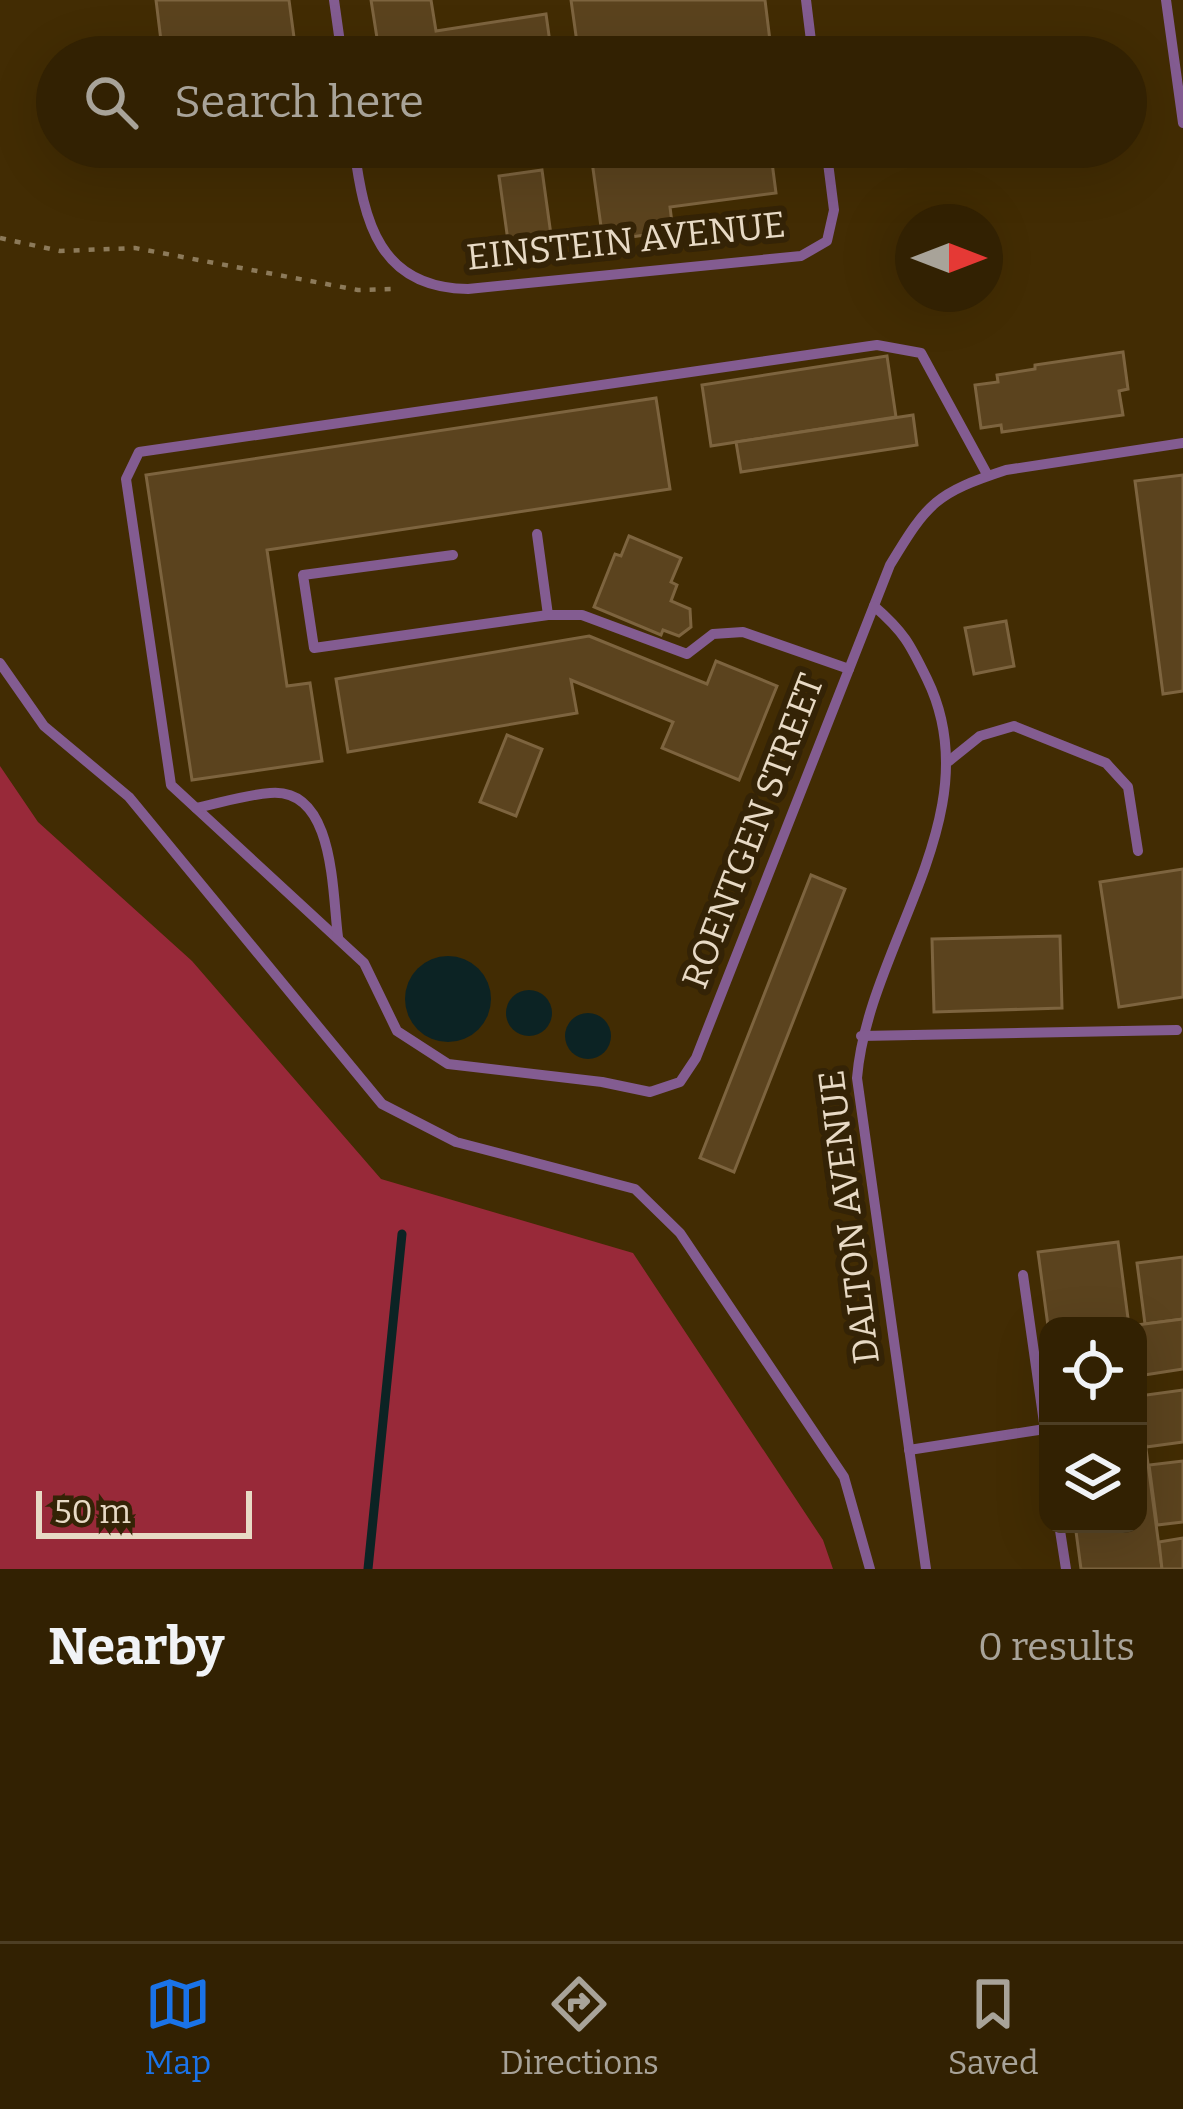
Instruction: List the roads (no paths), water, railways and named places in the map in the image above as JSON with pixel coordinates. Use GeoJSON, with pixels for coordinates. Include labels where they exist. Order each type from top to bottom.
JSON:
{"type":"FeatureCollection","features":[{"type":"Feature","properties":{"kind":"lane"},"geometry":{"type":"LineString","coordinates":[[334,0],[339,36]]}},
{"type":"Feature","properties":{"kind":"lane"},"geometry":{"type":"LineString","coordinates":[[806,0],[810,36]]}},
{"type":"Feature","properties":{"kind":"lane"},"geometry":{"type":"LineString","coordinates":[[1166,0],[1183,122]]}},
{"type":"Feature","properties":{"kind":"lane","name":"EINSTEIN AVENUE"},"geometry":{"type":"LineString","coordinates":[[357,168],[364,209],[381,247],[405,275],[436,289],[801,256],[827,241],[835,210],[829,168]]}},
{"type":"Feature","properties":{"kind":"lane"},"geometry":{"type":"LineString","coordinates":[[338,938],[171,785],[126,478],[139,452],[877,345],[921,353],[988,476]]}},
{"type":"Feature","properties":{"kind":"lane","name":"ROENTGEN STREET"},"geometry":{"type":"LineString","coordinates":[[338,938],[364,962],[398,1031],[448,1064],[650,1092],[680,1082],[696,1058],[890,565],[921,515],[957,486],[988,476],[1183,442]]}},
{"type":"Feature","properties":{"kind":"lane"},"geometry":{"type":"LineString","coordinates":[[537,535],[548,615]]}},
{"type":"Feature","properties":{"kind":"lane"},"geometry":{"type":"LineString","coordinates":[[453,555],[303,575],[314,648],[548,615],[582,615],[687,654],[713,634],[743,632],[849,669]]}},
{"type":"Feature","properties":{"kind":"lane","name":"DALTON AVENUE"},"geometry":{"type":"LineString","coordinates":[[874,606],[904,632],[940,705],[949,761],[937,832],[861,1036],[857,1078],[926,1569]]}},
{"type":"Feature","properties":{"kind":"lane"},"geometry":{"type":"LineString","coordinates":[[0,663],[44,726],[129,797],[382,1104],[456,1142],[635,1189],[680,1233],[844,1477],[870,1569]]}},
{"type":"Feature","properties":{"kind":"lane"},"geometry":{"type":"LineString","coordinates":[[949,761],[980,736],[1014,726],[1106,764],[1128,787],[1138,851]]}},
{"type":"Feature","properties":{"kind":"lane"},"geometry":{"type":"LineString","coordinates":[[196,808],[274,792],[303,800],[321,823],[338,938]]}},
{"type":"Feature","properties":{"kind":"lane"},"geometry":{"type":"LineString","coordinates":[[861,1036],[1177,1030]]}},
{"type":"Feature","properties":{"kind":"lane"},"geometry":{"type":"LineString","coordinates":[[1023,1275],[1044,1425]]}},
{"type":"Feature","properties":{"kind":"lane"},"geometry":{"type":"LineString","coordinates":[[909,1450],[1039,1430]]}},
{"type":"Feature","properties":{"kind":"lane"},"geometry":{"type":"LineString","coordinates":[[1060,1533],[1066,1569]]}},
{"type":"Feature","properties":{"kind":"water"},"geometry":{"type":"Polygon","coordinates":[[[448,956],[479,968],[491,999],[479,1030],[448,1042],[417,1030],[405,999],[417,968],[448,956]]]}},
{"type":"Feature","properties":{"kind":"water"},"geometry":{"type":"Polygon","coordinates":[[[529,990],[545,997],[552,1013],[545,1029],[529,1036],[513,1029],[506,1013],[513,997],[529,990]]]}},
{"type":"Feature","properties":{"kind":"water"},"geometry":{"type":"Polygon","coordinates":[[[588,1013],[604,1020],[611,1036],[604,1052],[588,1059],[572,1052],[565,1036],[572,1020],[588,1013]]]}},
{"type":"Feature","properties":{"kind":"waterway"},"geometry":{"type":"LineString","coordinates":[[368,1569],[402,1234]]}}]}
